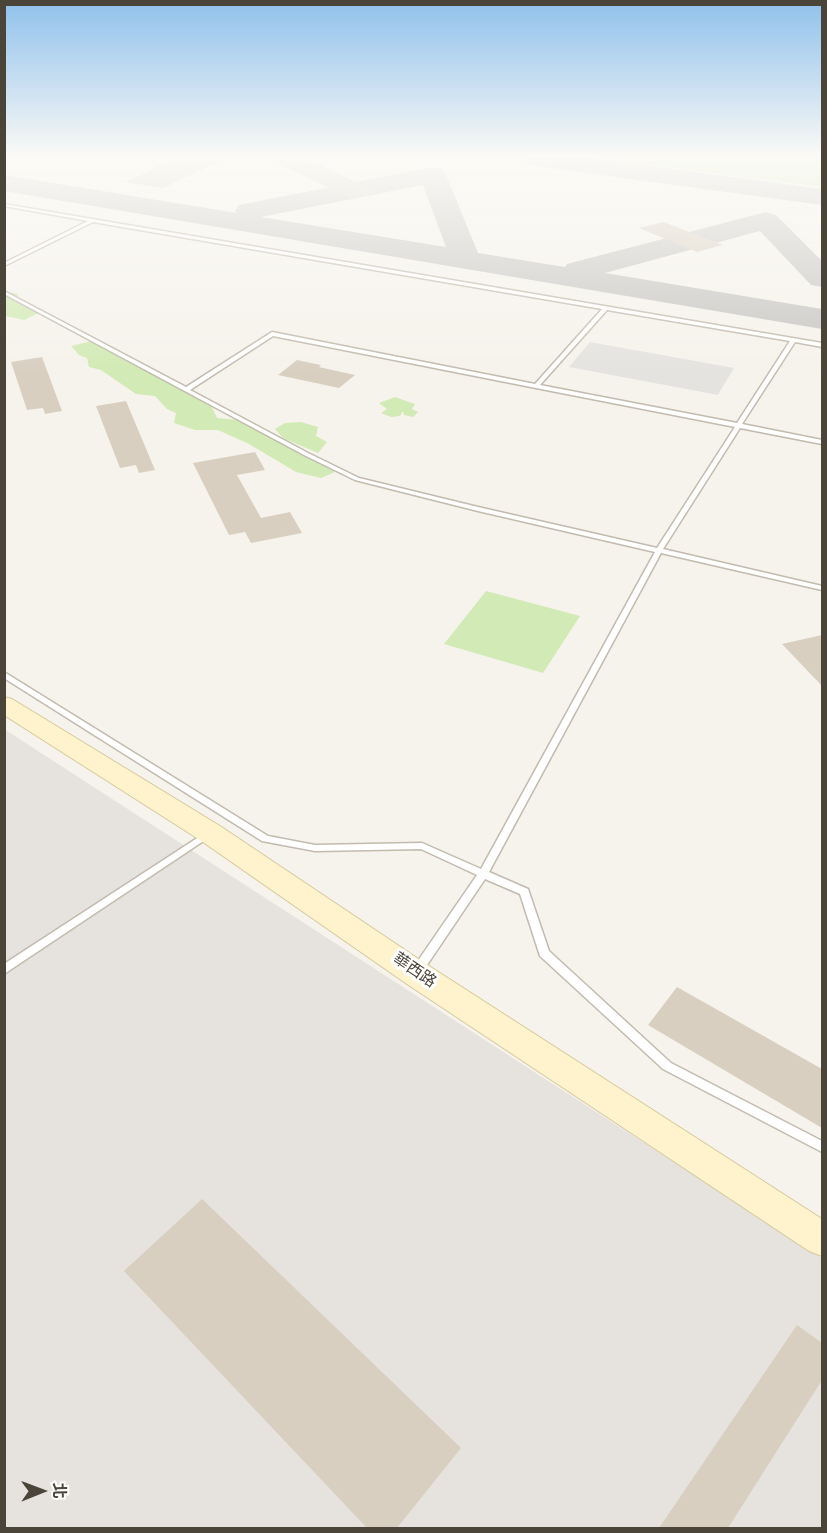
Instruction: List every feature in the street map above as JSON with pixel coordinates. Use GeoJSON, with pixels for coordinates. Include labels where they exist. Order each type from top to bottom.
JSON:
{"type":"FeatureCollection","features":[{"type":"Feature","properties":{"kind":"street","name":"華西路"},"geometry":{"type":"LineString","coordinates":[[4,704],[210,833],[415,973],[822,1239]]}},
{"type":"Feature","properties":{"kind":"lane"},"geometry":{"type":"LineString","coordinates":[[4,265],[73,230]]}},
{"type":"Feature","properties":{"kind":"lane"},"geometry":{"type":"LineString","coordinates":[[154,230],[822,345]]}},
{"type":"Feature","properties":{"kind":"lane"},"geometry":{"type":"LineString","coordinates":[[4,292],[306,454],[357,478],[478,509],[822,588]]}},
{"type":"Feature","properties":{"kind":"lane"},"geometry":{"type":"LineString","coordinates":[[536,386],[605,309]]}},
{"type":"Feature","properties":{"kind":"lane"},"geometry":{"type":"LineString","coordinates":[[186,390],[272,334],[822,442]]}},
{"type":"Feature","properties":{"kind":"lane"},"geometry":{"type":"LineString","coordinates":[[415,973],[483,874],[660,549],[794,340]]}},
{"type":"Feature","properties":{"kind":"lane"},"geometry":{"type":"LineString","coordinates":[[4,675],[265,839],[315,848],[422,846],[524,892],[544,953],[666,1066],[822,1147]]}},
{"type":"Feature","properties":{"kind":"lane"},"geometry":{"type":"LineString","coordinates":[[4,970],[210,833]]}},
{"type":"Feature","properties":{"kind":"shaded area"},"geometry":{"type":"Polygon","coordinates":[[[590,342],[734,368],[718,395],[569,367],[590,342]]]}},
{"type":"Feature","properties":{"kind":"shaded area"},"geometry":{"type":"Polygon","coordinates":[[[4,729],[822,1258],[822,1528],[5,1528],[4,729]]]}},
{"type":"Feature","properties":{"kind":"green space"},"geometry":{"type":"Polygon","coordinates":[[[4,291],[18,294],[15,302],[24,302],[41,312],[24,320],[5,316],[4,291]]]}},
{"type":"Feature","properties":{"kind":"green space"},"geometry":{"type":"Polygon","coordinates":[[[92,341],[179,389],[210,403],[217,418],[240,420],[335,472],[321,478],[296,472],[249,444],[218,430],[195,430],[174,423],[176,413],[167,409],[155,396],[136,394],[101,370],[89,367],[87,358],[79,355],[71,346],[92,341]]]}},
{"type":"Feature","properties":{"kind":"green space"},"geometry":{"type":"Polygon","coordinates":[[[395,397],[415,404],[412,409],[418,412],[413,417],[404,415],[403,411],[400,416],[391,417],[381,413],[387,409],[379,403],[395,397]]]}},
{"type":"Feature","properties":{"kind":"green space"},"geometry":{"type":"Polygon","coordinates":[[[301,422],[318,427],[316,436],[327,442],[318,453],[283,438],[275,429],[285,423],[301,422]]]}},
{"type":"Feature","properties":{"kind":"green space"},"geometry":{"type":"Polygon","coordinates":[[[486,591],[580,616],[543,673],[444,644],[486,591]]]}},
{"type":"Feature","properties":{"kind":"building"},"geometry":{"type":"Polygon","coordinates":[[[643,230],[683,230],[723,245],[697,252],[643,230]]]}},
{"type":"Feature","properties":{"kind":"building"},"geometry":{"type":"Polygon","coordinates":[[[42,357],[62,411],[45,414],[43,408],[27,410],[11,362],[42,357]]]}},
{"type":"Feature","properties":{"kind":"building"},"geometry":{"type":"Polygon","coordinates":[[[297,360],[355,375],[339,388],[278,375],[297,360]]]}},
{"type":"Feature","properties":{"kind":"building"},"geometry":{"type":"Polygon","coordinates":[[[126,401],[155,470],[139,473],[136,465],[120,468],[96,406],[126,401]]]}},
{"type":"Feature","properties":{"kind":"building"},"geometry":{"type":"Polygon","coordinates":[[[255,452],[265,470],[237,475],[261,518],[290,512],[302,533],[251,543],[245,532],[229,535],[193,463],[255,452]]]}},
{"type":"Feature","properties":{"kind":"building"},"geometry":{"type":"Polygon","coordinates":[[[822,635],[822,686],[782,644],[822,635]]]}},
{"type":"Feature","properties":{"kind":"building"},"geometry":{"type":"Polygon","coordinates":[[[677,987],[822,1069],[822,1128],[648,1025],[677,987]]]}},
{"type":"Feature","properties":{"kind":"building"},"geometry":{"type":"Polygon","coordinates":[[[202,1199],[461,1448],[397,1528],[367,1528],[124,1271],[202,1199]]]}},
{"type":"Feature","properties":{"kind":"building"},"geometry":{"type":"Polygon","coordinates":[[[797,1325],[822,1343],[822,1380],[728,1528],[659,1528],[797,1325]]]}},
{"type":"Feature","properties":{"kind":"taxiway"},"geometry":{"type":"LineString","coordinates":[[284,230],[822,319]]}},
{"type":"Feature","properties":{"kind":"taxiway"},"geometry":{"type":"LineString","coordinates":[[454,230],[465,259]]}},
{"type":"Feature","properties":{"kind":"taxiway"},"geometry":{"type":"LineString","coordinates":[[578,271],[734,230]]}},
{"type":"Feature","properties":{"kind":"taxiway"},"geometry":{"type":"LineString","coordinates":[[774,230],[822,278]]}}]}
